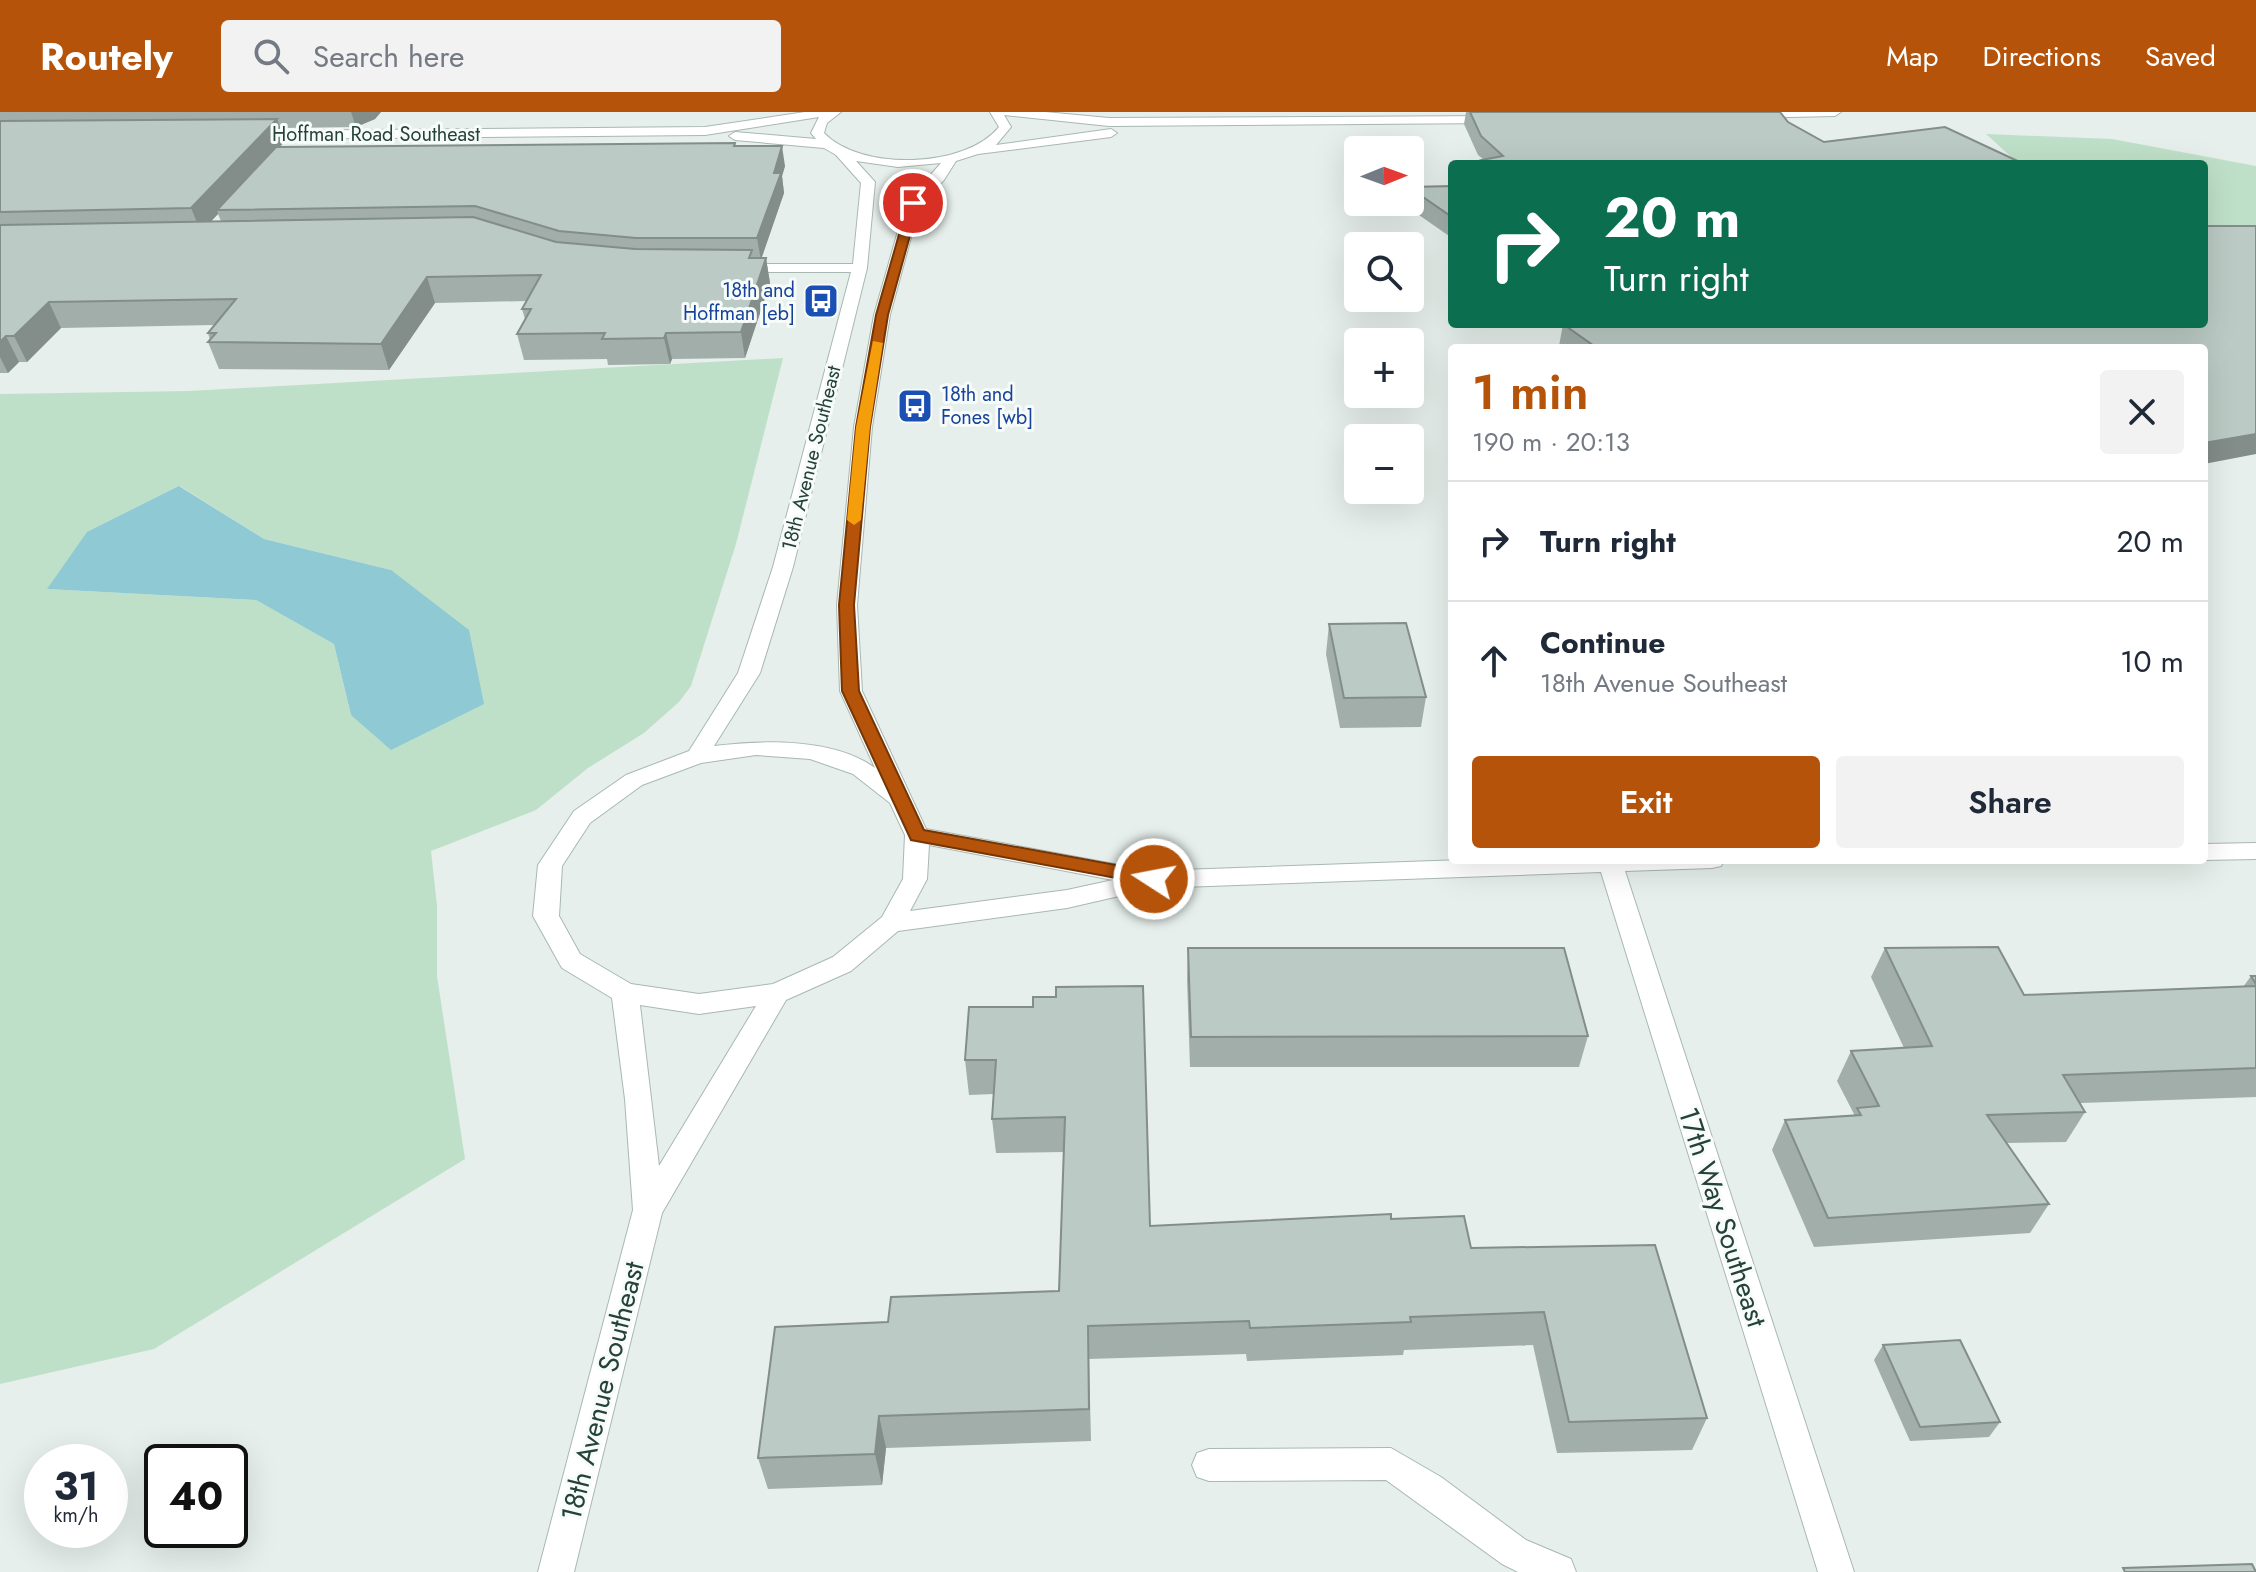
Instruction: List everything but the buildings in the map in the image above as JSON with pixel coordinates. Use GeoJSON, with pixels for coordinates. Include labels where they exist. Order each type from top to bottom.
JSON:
{"type":"FeatureCollection","features":[{"type":"Feature","properties":{"kind":"street","name":"Hoffman Road Southeast"},"geometry":{"type":"LineString","coordinates":[[705,131],[832,112]]}},
{"type":"Feature","properties":{"kind":"street"},"geometry":{"type":"LineString","coordinates":[[832,112],[822,121],[817,133],[823,144],[842,154],[893,162],[951,158],[1081,136],[1213,122]]}},
{"type":"Feature","properties":{"kind":"street"},"geometry":{"type":"LineString","coordinates":[[968,154],[992,143],[1005,127],[996,112]]}},
{"type":"Feature","properties":{"kind":"street"},"geometry":{"type":"LineString","coordinates":[[1006,112],[1109,122],[1514,118]]}},
{"type":"Feature","properties":{"kind":"street"},"geometry":{"type":"LineString","coordinates":[[1731,115],[1835,112]]}},
{"type":"Feature","properties":{"kind":"street","name":"Hoffman Road Southeast"},"geometry":{"type":"LineString","coordinates":[[239,135],[705,131],[823,144]]}},
{"type":"Feature","properties":{"kind":"street"},"geometry":{"type":"LineString","coordinates":[[287,152],[303,134]]}},
{"type":"Feature","properties":{"kind":"street","name":"18th Avenue Southeast"},"geometry":{"type":"LineString","coordinates":[[697,756],[749,673],[783,567],[860,268],[868,182],[842,154]]}},
{"type":"Feature","properties":{"kind":"street","name":"18th Avenue Southeast"},"geometry":{"type":"LineString","coordinates":[[917,835],[851,691],[847,605],[863,427],[882,315],[913,203],[939,177],[951,158]]}},
{"type":"Feature","properties":{"kind":"street"},"geometry":{"type":"LineString","coordinates":[[729,268],[860,268]]}},
{"type":"Feature","properties":{"kind":"street"},"geometry":{"type":"LineString","coordinates":[[898,797],[861,769],[813,752],[756,748],[697,756],[634,780],[582,817],[550,865],[546,916],[571,961],[625,993],[699,1004],[777,993],[842,964],[891,923],[915,879],[917,835],[1154,879]]}},
{"type":"Feature","properties":{"kind":"street"},"geometry":{"type":"LineString","coordinates":[[2208,852],[2256,851]]}},
{"type":"Feature","properties":{"kind":"street"},"geometry":{"type":"LineString","coordinates":[[891,923],[1067,899],[1154,879],[1556,864]]}},
{"type":"Feature","properties":{"kind":"street","name":"17th Way Southeast"},"geometry":{"type":"LineString","coordinates":[[1611,864],[1836,1572]]}},
{"type":"Feature","properties":{"kind":"street","name":"18th Avenue Southeast"},"geometry":{"type":"LineString","coordinates":[[625,993],[639,1099],[648,1210]]}},
{"type":"Feature","properties":{"kind":"street","name":"18th Avenue Southeast"},"geometry":{"type":"LineString","coordinates":[[556,1572],[648,1210],[777,993]]}},
{"type":"Feature","properties":{"kind":"street"},"geometry":{"type":"LineString","coordinates":[[1209,1465],[1391,1464],[1514,1552],[1558,1572]]}},
{"type":"Feature","properties":{"kind":"green space"},"geometry":{"type":"Polygon","coordinates":[[[1986,134],[2112,139],[2256,166],[2256,226],[2208,225],[2208,160],[2015,160],[1986,134]]]}},
{"type":"Feature","properties":{"kind":"green space"},"geometry":{"type":"Polygon","coordinates":[[[783,358],[736,544],[691,686],[679,702],[644,733],[588,768],[536,810],[431,851],[437,906],[437,976],[465,1159],[154,1349],[0,1384],[0,394],[189,391],[783,358]],[[180,486],[47,589],[256,600],[334,644],[351,715],[391,570],[264,539],[180,486]]]}},
{"type":"Feature","properties":{"kind":"water"},"geometry":{"type":"Polygon","coordinates":[[[179,486],[264,539],[391,570],[469,630],[484,704],[391,750],[351,715],[334,644],[256,600],[47,589],[87,532],[179,486]]]}},
{"type":"Feature","properties":{"kind":"slow traffic"},"geometry":{"type":"LineString","coordinates":[[854,520],[863,427],[877,343]]}},
{"type":"Feature","properties":{"kind":"place","name":"18th and Hoffman [eb]"},"geometry":{"type":"Point","coordinates":[821,301]}},
{"type":"Feature","properties":{"kind":"place","name":"18th and Fones [wb]"},"geometry":{"type":"Point","coordinates":[915,406]}},
{"type":"Feature","properties":{"kind":"route"},"geometry":{"type":"LineString","coordinates":[[913,203],[882,315],[863,427],[847,605],[851,691],[917,835],[1154,879]]}}]}
